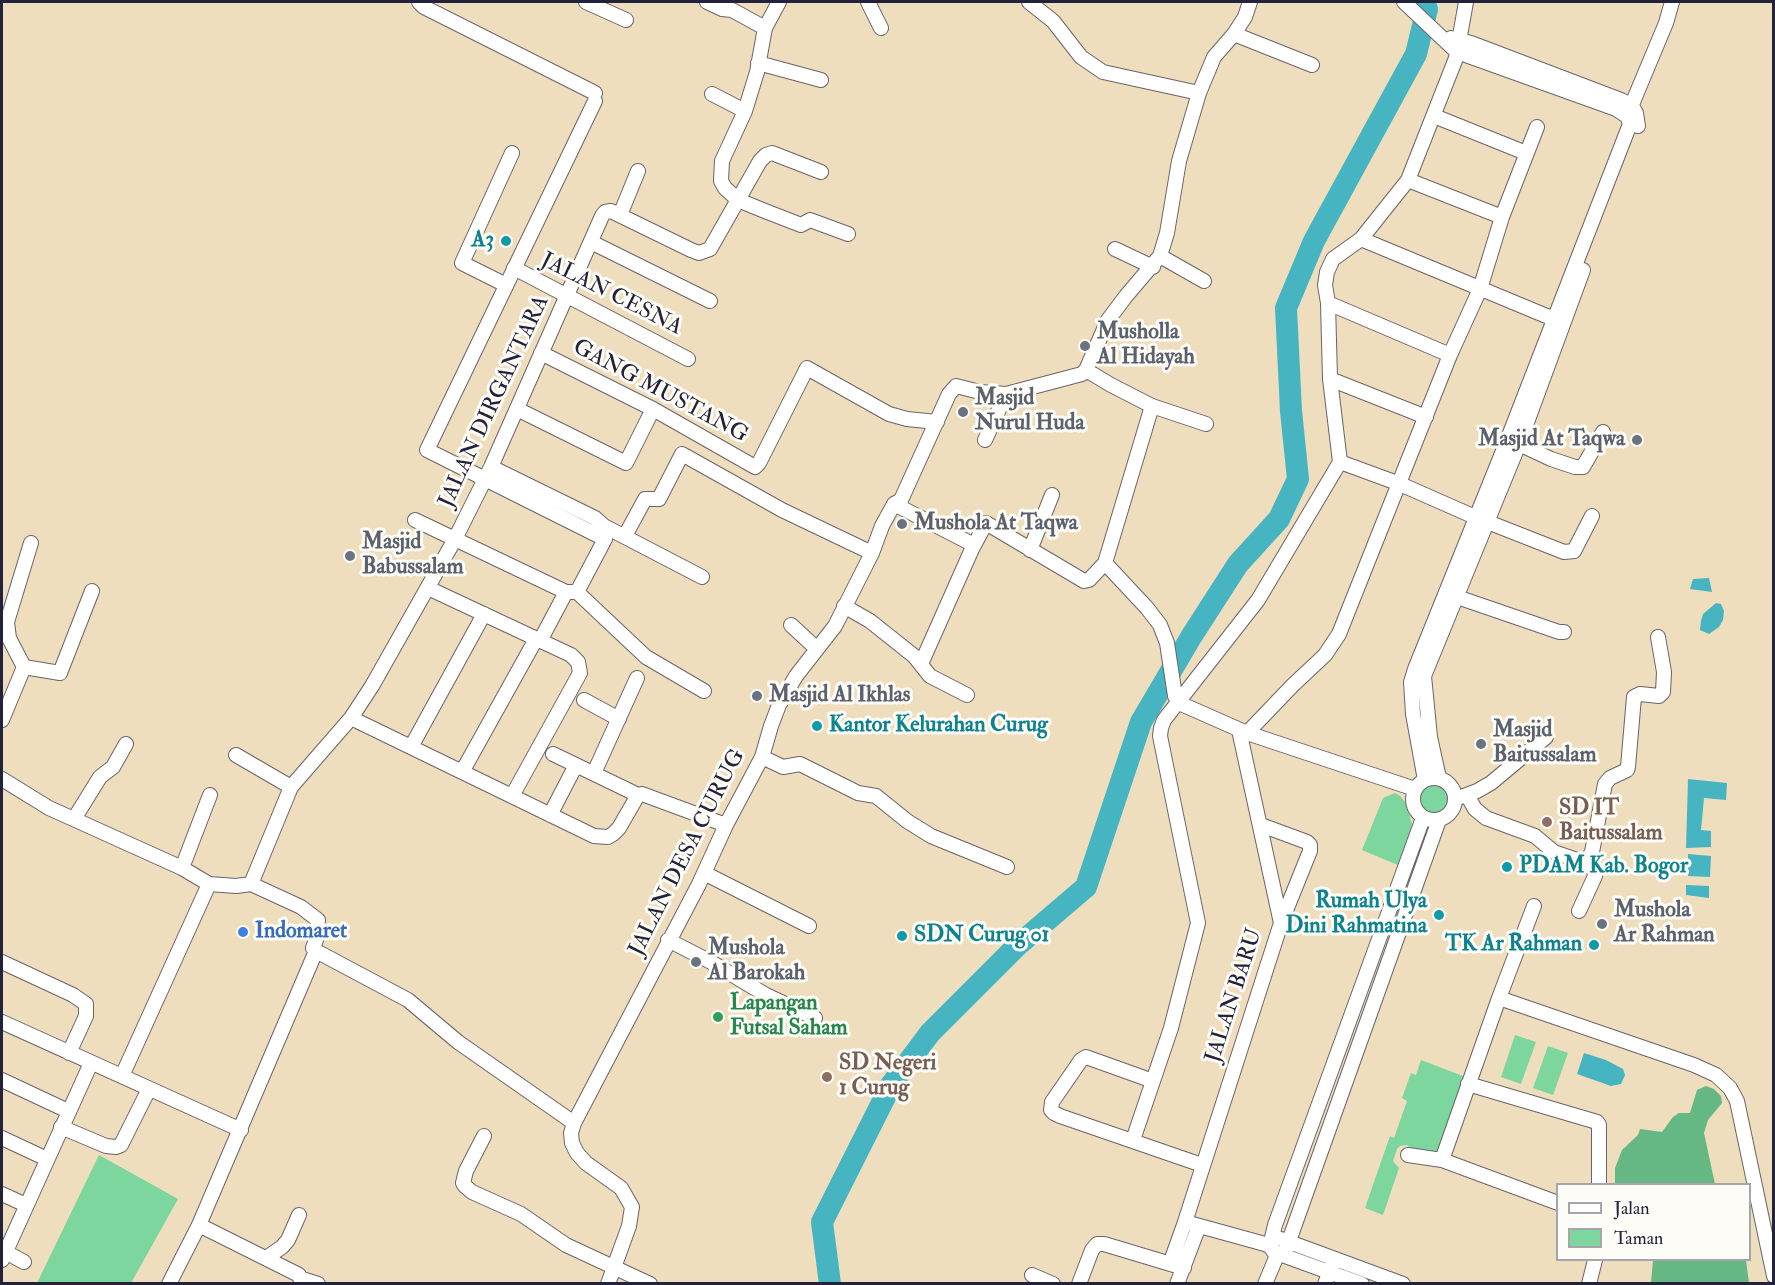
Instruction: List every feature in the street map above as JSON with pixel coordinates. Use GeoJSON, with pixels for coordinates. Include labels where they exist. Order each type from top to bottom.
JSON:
{"type":"FeatureCollection","features":[{"type":"Feature","properties":{"kind":"street","name":"JALAN DIRGANTARA"},"geometry":{"type":"LineString","coordinates":[[419,2],[424,7],[595,97],[427,450],[489,473]]}},
{"type":"Feature","properties":{"kind":"street"},"geometry":{"type":"LineString","coordinates":[[586,2],[626,20]]}},
{"type":"Feature","properties":{"kind":"street"},"geometry":{"type":"LineString","coordinates":[[707,2],[740,14],[765,28]]}},
{"type":"Feature","properties":{"kind":"street"},"geometry":{"type":"LineString","coordinates":[[779,2],[765,28],[745,111],[722,161],[721,181],[738,200],[801,225],[810,220],[848,234]]}},
{"type":"Feature","properties":{"kind":"street"},"geometry":{"type":"LineString","coordinates":[[868,2],[881,28]]}},
{"type":"Feature","properties":{"kind":"street"},"geometry":{"type":"LineString","coordinates":[[1029,2],[1053,21],[1081,57],[1097,69],[1113,75],[1198,93]]}},
{"type":"Feature","properties":{"kind":"street"},"geometry":{"type":"LineString","coordinates":[[1206,424],[1152,406],[1086,370],[1108,320],[1156,262],[1167,233],[1182,150],[1198,93],[1214,57],[1234,34],[1245,17],[1250,2]]}},
{"type":"Feature","properties":{"kind":"street"},"geometry":{"type":"LineString","coordinates":[[1133,1140],[1171,1028],[1198,923],[1160,736],[1164,720],[1177,700],[1258,600],[1340,462],[1330,379],[1328,303],[1325,285],[1327,272],[1333,259],[1361,239],[1408,180],[1459,46],[1466,2]]}},
{"type":"Feature","properties":{"kind":"street"},"geometry":{"type":"LineString","coordinates":[[1630,111],[1666,23],[1672,2]]}},
{"type":"Feature","properties":{"kind":"street"},"geometry":{"type":"LineString","coordinates":[[1408,7],[1435,33],[1459,46],[1621,100],[1630,111],[1636,113],[1638,126],[1481,519],[1411,682],[1413,714],[1426,782]]}},
{"type":"Feature","properties":{"kind":"street"},"geometry":{"type":"LineString","coordinates":[[1234,34],[1312,66]]}},
{"type":"Feature","properties":{"kind":"street"},"geometry":{"type":"LineString","coordinates":[[758,63],[821,80]]}},
{"type":"Feature","properties":{"kind":"street"},"geometry":{"type":"LineString","coordinates":[[712,94],[745,111]]}},
{"type":"Feature","properties":{"kind":"street"},"geometry":{"type":"LineString","coordinates":[[1434,116],[1526,153]]}},
{"type":"Feature","properties":{"kind":"street"},"geometry":{"type":"LineString","coordinates":[[1243,732],[1325,655],[1340,634],[1450,355],[1480,289],[1502,217],[1537,127]]}},
{"type":"Feature","properties":{"kind":"street"},"geometry":{"type":"LineString","coordinates":[[506,285],[462,264],[512,153]]}},
{"type":"Feature","properties":{"kind":"street"},"geometry":{"type":"LineString","coordinates":[[638,171],[620,215],[699,253],[710,249],[760,161],[766,155],[772,153],[821,172]]}},
{"type":"Feature","properties":{"kind":"street"},"geometry":{"type":"LineString","coordinates":[[1408,180],[1502,217]]}},
{"type":"Feature","properties":{"kind":"street","name":"JALAN DIRGANTARA"},"geometry":{"type":"LineString","coordinates":[[251,884],[291,787],[351,718],[372,686],[455,539],[489,473],[596,226],[605,212],[611,211],[620,215]]}},
{"type":"Feature","properties":{"kind":"street"},"geometry":{"type":"LineString","coordinates":[[1361,239],[1559,321]]}},
{"type":"Feature","properties":{"kind":"street"},"geometry":{"type":"LineString","coordinates":[[591,242],[710,301]]}},
{"type":"Feature","properties":{"kind":"street"},"geometry":{"type":"LineString","coordinates":[[1114,249],[1156,262],[1204,281]]}},
{"type":"Feature","properties":{"kind":"street","name":"JALAN CESNA"},"geometry":{"type":"LineString","coordinates":[[514,268],[688,359]]}},
{"type":"Feature","properties":{"kind":"street"},"geometry":{"type":"LineString","coordinates":[[1328,303],[1450,355]]}},
{"type":"Feature","properties":{"kind":"street","name":"GANG MUSTANG"},"geometry":{"type":"LineString","coordinates":[[541,353],[653,409],[755,468],[807,368],[889,414],[907,419],[937,422]]}},
{"type":"Feature","properties":{"kind":"street","name":"JALAN DESA CURUG"},"geometry":{"type":"LineString","coordinates":[[574,1123],[762,757],[779,705],[796,676],[835,626],[872,553],[882,525],[894,504],[901,500],[950,394],[956,386],[980,392],[1006,394],[1082,374],[1086,370]]}},
{"type":"Feature","properties":{"kind":"street"},"geometry":{"type":"LineString","coordinates":[[1330,379],[1426,417]]}},
{"type":"Feature","properties":{"kind":"street"},"geometry":{"type":"LineString","coordinates":[[985,440],[1006,394]]}},
{"type":"Feature","properties":{"kind":"street"},"geometry":{"type":"LineString","coordinates":[[1528,400],[1519,444],[1481,519],[1457,597],[1424,676],[1430,737],[1426,782],[1414,805],[1416,810],[1423,818],[1431,820],[1445,818],[1461,797],[1491,783],[1546,737]]}},
{"type":"Feature","properties":{"kind":"street"},"geometry":{"type":"LineString","coordinates":[[921,664],[986,523],[1084,580],[1089,579],[1105,562],[1152,406]]}},
{"type":"Feature","properties":{"kind":"street"},"geometry":{"type":"LineString","coordinates":[[517,409],[626,463],[653,409]]}},
{"type":"Feature","properties":{"kind":"street"},"geometry":{"type":"LineString","coordinates":[[1519,444],[1559,462],[1583,467],[1603,432]]}},
{"type":"Feature","properties":{"kind":"street"},"geometry":{"type":"LineString","coordinates":[[625,536],[645,499],[659,499],[682,454],[782,510],[872,553]]}},
{"type":"Feature","properties":{"kind":"street"},"geometry":{"type":"LineString","coordinates":[[1340,462],[1569,552],[1574,551],[1592,516]]}},
{"type":"Feature","properties":{"kind":"street"},"geometry":{"type":"LineString","coordinates":[[489,473],[605,532],[625,536],[702,577]]}},
{"type":"Feature","properties":{"kind":"street"},"geometry":{"type":"LineString","coordinates":[[1030,550],[1052,495]]}},
{"type":"Feature","properties":{"kind":"street"},"geometry":{"type":"LineString","coordinates":[[894,504],[974,545]]}},
{"type":"Feature","properties":{"kind":"street"},"geometry":{"type":"LineString","coordinates":[[416,520],[571,592],[646,657],[704,691]]}},
{"type":"Feature","properties":{"kind":"street"},"geometry":{"type":"LineString","coordinates":[[462,772],[538,640],[571,592],[605,532]]}},
{"type":"Feature","properties":{"kind":"street"},"geometry":{"type":"LineString","coordinates":[[2,720],[24,667],[9,638],[7,622],[31,543]]}},
{"type":"Feature","properties":{"kind":"street"},"geometry":{"type":"LineString","coordinates":[[1105,562],[1160,625],[1167,643],[1168,663],[1177,700]]}},
{"type":"Feature","properties":{"kind":"street"},"geometry":{"type":"LineString","coordinates":[[428,588],[576,659],[580,673],[512,796]]}},
{"type":"Feature","properties":{"kind":"street"},"geometry":{"type":"LineString","coordinates":[[24,667],[60,673],[92,591]]}},
{"type":"Feature","properties":{"kind":"street"},"geometry":{"type":"LineString","coordinates":[[1457,597],[1564,632]]}},
{"type":"Feature","properties":{"kind":"street"},"geometry":{"type":"LineString","coordinates":[[844,606],[870,621],[914,656],[930,676],[968,695]]}},
{"type":"Feature","properties":{"kind":"street"},"geometry":{"type":"LineString","coordinates":[[411,747],[484,614]]}},
{"type":"Feature","properties":{"kind":"street"},"geometry":{"type":"LineString","coordinates":[[791,625],[817,649]]}},
{"type":"Feature","properties":{"kind":"street"},"geometry":{"type":"LineString","coordinates":[[1587,861],[1592,852],[1605,784],[1610,778],[1627,770],[1628,767],[1634,697],[1640,694],[1659,696],[1663,692],[1664,672],[1658,637]]}},
{"type":"Feature","properties":{"kind":"street"},"geometry":{"type":"LineString","coordinates":[[594,773],[637,678]]}},
{"type":"Feature","properties":{"kind":"street"},"geometry":{"type":"LineString","coordinates":[[584,700],[619,719]]}},
{"type":"Feature","properties":{"kind":"street"},"geometry":{"type":"LineString","coordinates":[[1177,700],[1243,732],[1426,782],[1449,783],[1461,797],[1486,818],[1535,836],[1554,852],[1583,862],[1587,861]]}},
{"type":"Feature","properties":{"kind":"street"},"geometry":{"type":"LineString","coordinates":[[351,718],[594,836],[608,837],[619,828],[638,795]]}},
{"type":"Feature","properties":{"kind":"street","name":"JALAN BARU"},"geometry":{"type":"LineString","coordinates":[[1243,732],[1281,923]]}},
{"type":"Feature","properties":{"kind":"street"},"geometry":{"type":"LineString","coordinates":[[74,819],[100,777],[113,767],[126,744]]}},
{"type":"Feature","properties":{"kind":"street"},"geometry":{"type":"LineString","coordinates":[[553,754],[638,795],[642,794],[726,825]]}},
{"type":"Feature","properties":{"kind":"street"},"geometry":{"type":"LineString","coordinates":[[236,755],[291,787]]}},
{"type":"Feature","properties":{"kind":"street"},"geometry":{"type":"LineString","coordinates":[[762,757],[783,767],[800,764],[858,793],[876,796],[931,836],[1007,867]]}},
{"type":"Feature","properties":{"kind":"street"},"geometry":{"type":"LineString","coordinates":[[550,814],[576,765]]}},
{"type":"Feature","properties":{"kind":"street"},"geometry":{"type":"LineString","coordinates":[[2,778],[49,807],[182,868],[209,884],[237,886],[251,884],[311,913],[318,920],[318,937],[313,948],[316,951],[408,1000],[458,1042],[574,1123],[571,1133],[572,1143],[577,1153],[586,1163],[621,1188],[632,1207],[629,1226],[608,1284]]}},
{"type":"Feature","properties":{"kind":"street"},"geometry":{"type":"LineString","coordinates":[[182,868],[210,795]]}},
{"type":"Feature","properties":{"kind":"street"},"geometry":{"type":"LineString","coordinates":[[1265,1284],[1341,1048],[1423,818]]}},
{"type":"Feature","properties":{"kind":"street"},"geometry":{"type":"LineString","coordinates":[[1276,1246],[1357,1052],[1440,820]]}},
{"type":"Feature","properties":{"kind":"street","name":"JALAN BARU"},"geometry":{"type":"LineString","coordinates":[[1177,1266],[1185,1221],[1202,1165],[1281,923],[1310,851],[1310,845],[1307,842],[1261,825]]}},
{"type":"Feature","properties":{"kind":"street"},"geometry":{"type":"LineString","coordinates":[[1579,911],[1595,876],[1595,872],[1587,861]]}},
{"type":"Feature","properties":{"kind":"street"},"geometry":{"type":"LineString","coordinates":[[704,873],[809,926]]}},
{"type":"Feature","properties":{"kind":"street"},"geometry":{"type":"LineString","coordinates":[[122,1076],[209,884]]}},
{"type":"Feature","properties":{"kind":"street"},"geometry":{"type":"LineString","coordinates":[[1442,1160],[1498,998],[1534,906]]}},
{"type":"Feature","properties":{"kind":"street"},"geometry":{"type":"LineString","coordinates":[[668,940],[711,962],[766,995],[815,1018]]}},
{"type":"Feature","properties":{"kind":"street"},"geometry":{"type":"LineString","coordinates":[[169,1284],[199,1225],[241,1130],[316,951]]}},
{"type":"Feature","properties":{"kind":"street"},"geometry":{"type":"LineString","coordinates":[[2,962],[73,995],[86,1004],[86,1016],[69,1053]]}},
{"type":"Feature","properties":{"kind":"street"},"geometry":{"type":"LineString","coordinates":[[1498,998],[1694,1065],[1716,1075],[1730,1088],[1737,1101],[1773,1276]]}},
{"type":"Feature","properties":{"kind":"street"},"geometry":{"type":"LineString","coordinates":[[2,1022],[241,1130]]}},
{"type":"Feature","properties":{"kind":"street"},"geometry":{"type":"LineString","coordinates":[[1341,1048],[1357,1052]]}},
{"type":"Feature","properties":{"kind":"street"},"geometry":{"type":"LineString","coordinates":[[1154,1081],[1086,1057],[1081,1060],[1052,1102],[1051,1110],[1053,1113],[1202,1165]]}},
{"type":"Feature","properties":{"kind":"street"},"geometry":{"type":"LineString","coordinates":[[24,1262],[3,1254],[91,1063]]}},
{"type":"Feature","properties":{"kind":"street"},"geometry":{"type":"LineString","coordinates":[[2,1080],[68,1111]]}},
{"type":"Feature","properties":{"kind":"street"},"geometry":{"type":"LineString","coordinates":[[1468,1084],[1597,1122],[1599,1125],[1599,1183]]}},
{"type":"Feature","properties":{"kind":"street"},"geometry":{"type":"LineString","coordinates":[[60,1127],[106,1146],[121,1145],[149,1089]]}},
{"type":"Feature","properties":{"kind":"street"},"geometry":{"type":"LineString","coordinates":[[484,1136],[466,1171],[463,1183],[465,1186],[472,1192],[498,1202],[528,1219],[566,1245],[650,1284]]}},
{"type":"Feature","properties":{"kind":"street"},"geometry":{"type":"LineString","coordinates":[[2,1138],[46,1159]]}},
{"type":"Feature","properties":{"kind":"street"},"geometry":{"type":"LineString","coordinates":[[1408,1155],[1442,1160],[1556,1203]]}},
{"type":"Feature","properties":{"kind":"street"},"geometry":{"type":"LineString","coordinates":[[2,1194],[26,1205]]}},
{"type":"Feature","properties":{"kind":"street"},"geometry":{"type":"LineString","coordinates":[[266,1258],[288,1240],[299,1215]]}},
{"type":"Feature","properties":{"kind":"street"},"geometry":{"type":"LineString","coordinates":[[1185,1221],[1276,1246],[1335,1258],[1403,1284]]}},
{"type":"Feature","properties":{"kind":"street"},"geometry":{"type":"LineString","coordinates":[[199,1225],[299,1275],[302,1281],[318,1284]]}},
{"type":"Feature","properties":{"kind":"street"},"geometry":{"type":"LineString","coordinates":[[1177,1284],[1177,1266],[1199,1226]]}},
{"type":"Feature","properties":{"kind":"street"},"geometry":{"type":"LineString","coordinates":[[1079,1284],[1092,1250],[1097,1244],[1104,1244],[1177,1266]]}},
{"type":"Feature","properties":{"kind":"street"},"geometry":{"type":"LineString","coordinates":[[1276,1246],[1328,1277],[1362,1284]]}},
{"type":"Feature","properties":{"kind":"street"},"geometry":{"type":"LineString","coordinates":[[1328,1277],[1335,1258]]}},
{"type":"Feature","properties":{"kind":"street"},"geometry":{"type":"LineString","coordinates":[[1589,1284],[1595,1261]]}},
{"type":"Feature","properties":{"kind":"street"},"geometry":{"type":"LineString","coordinates":[[1032,1275],[1053,1284]]}},
{"type":"Feature","properties":{"kind":"green space"},"geometry":{"type":"Polygon","coordinates":[[[1435,781],[1448,786],[1453,799],[1448,812],[1435,817],[1422,812],[1417,799],[1422,786],[1435,781]]]}},
{"type":"Feature","properties":{"kind":"green space"},"geometry":{"type":"Polygon","coordinates":[[[1395,793],[1406,803],[1412,824],[1400,866],[1362,850],[1383,798],[1395,793]]]}},
{"type":"Feature","properties":{"kind":"green space"},"geometry":{"type":"Polygon","coordinates":[[[1515,1035],[1536,1042],[1521,1084],[1501,1077],[1515,1035]]]}},
{"type":"Feature","properties":{"kind":"green space"},"geometry":{"type":"Polygon","coordinates":[[[1548,1046],[1568,1053],[1553,1095],[1533,1088],[1548,1046]]]}},
{"type":"Feature","properties":{"kind":"green space"},"geometry":{"type":"Polygon","coordinates":[[[1421,1060],[1476,1081],[1446,1163],[1417,1153],[1407,1145],[1397,1149],[1393,1161],[1399,1168],[1383,1215],[1365,1208],[1390,1136],[1394,1138],[1407,1101],[1402,1098],[1411,1073],[1416,1075],[1421,1060]]]}},
{"type":"Feature","properties":{"kind":"green space"},"geometry":{"type":"Polygon","coordinates":[[[1706,1086],[1714,1089],[1721,1096],[1722,1103],[1708,1120],[1704,1133],[1715,1183],[1615,1183],[1615,1168],[1622,1150],[1638,1135],[1640,1129],[1662,1132],[1673,1117],[1679,1113],[1690,1113],[1697,1090],[1706,1086]]]}},
{"type":"Feature","properties":{"kind":"green space"},"geometry":{"type":"Polygon","coordinates":[[[99,1155],[178,1199],[131,1283],[37,1283],[99,1155]]]}},
{"type":"Feature","properties":{"kind":"green space"},"geometry":{"type":"Polygon","coordinates":[[[1653,1261],[1746,1261],[1749,1283],[1651,1283],[1653,1261]]]}},
{"type":"Feature","properties":{"kind":"water"},"geometry":{"type":"Polygon","coordinates":[[[1709,578],[1712,592],[1690,589],[1693,579],[1709,578]]]}},
{"type":"Feature","properties":{"kind":"water"},"geometry":{"type":"Polygon","coordinates":[[[1716,603],[1721,604],[1724,611],[1723,620],[1719,627],[1709,634],[1700,630],[1701,621],[1703,614],[1716,603]]]}},
{"type":"Feature","properties":{"kind":"water"},"geometry":{"type":"Polygon","coordinates":[[[1688,779],[1727,783],[1726,800],[1704,798],[1701,830],[1711,831],[1711,847],[1686,848],[1688,779]]]}},
{"type":"Feature","properties":{"kind":"water"},"geometry":{"type":"Polygon","coordinates":[[[1688,854],[1711,856],[1710,877],[1688,876],[1688,854]]]}},
{"type":"Feature","properties":{"kind":"water"},"geometry":{"type":"Polygon","coordinates":[[[1686,885],[1709,886],[1709,898],[1686,895],[1686,885]]]}},
{"type":"Feature","properties":{"kind":"water"},"geometry":{"type":"Polygon","coordinates":[[[1584,1053],[1606,1060],[1623,1069],[1625,1075],[1621,1084],[1611,1086],[1577,1074],[1584,1053]]]}},
{"type":"Feature","properties":{"kind":"waterway"},"geometry":{"type":"LineString","coordinates":[[830,1284],[822,1222],[891,1085],[930,1033],[1017,946],[1086,887],[1141,722],[1191,637],[1238,564],[1279,519],[1298,479],[1291,411],[1286,308],[1314,241],[1416,54],[1427,9],[1424,2]]}},
{"type":"Feature","properties":{"kind":"place","name":"A3"},"geometry":{"type":"Point","coordinates":[506,241]}},
{"type":"Feature","properties":{"kind":"place","name":"Musholla Al Hidayah"},"geometry":{"type":"Point","coordinates":[1085,346]}},
{"type":"Feature","properties":{"kind":"place","name":"Masjid Nurul Huda"},"geometry":{"type":"Point","coordinates":[963,412]}},
{"type":"Feature","properties":{"kind":"place","name":"Masjid At Taqwa"},"geometry":{"type":"Point","coordinates":[1637,440]}},
{"type":"Feature","properties":{"kind":"place","name":"Mushola At Taqwa"},"geometry":{"type":"Point","coordinates":[902,524]}},
{"type":"Feature","properties":{"kind":"place","name":"Masjid Babussalam"},"geometry":{"type":"Point","coordinates":[350,556]}},
{"type":"Feature","properties":{"kind":"place","name":"Masjid Al Ikhlas"},"geometry":{"type":"Point","coordinates":[757,696]}},
{"type":"Feature","properties":{"kind":"place","name":"Kantor Kelurahan Curug"},"geometry":{"type":"Point","coordinates":[817,726]}},
{"type":"Feature","properties":{"kind":"place","name":"Masjid Baitussalam"},"geometry":{"type":"Point","coordinates":[1481,744]}},
{"type":"Feature","properties":{"kind":"place","name":"SD IT Baitussalam"},"geometry":{"type":"Point","coordinates":[1547,822]}},
{"type":"Feature","properties":{"kind":"place","name":"PDAM Kab. Bogor"},"geometry":{"type":"Point","coordinates":[1507,867]}},
{"type":"Feature","properties":{"kind":"place","name":"Rumah Ulya Dini Rahmatina"},"geometry":{"type":"Point","coordinates":[1439,915]}},
{"type":"Feature","properties":{"kind":"place","name":"Mushola Ar Rahman"},"geometry":{"type":"Point","coordinates":[1602,924]}},
{"type":"Feature","properties":{"kind":"place","name":"Indomaret"},"geometry":{"type":"Point","coordinates":[243,932]}},
{"type":"Feature","properties":{"kind":"place","name":"SDN Curug 01"},"geometry":{"type":"Point","coordinates":[902,936]}},
{"type":"Feature","properties":{"kind":"place","name":"TK Ar Rahman"},"geometry":{"type":"Point","coordinates":[1594,945]}},
{"type":"Feature","properties":{"kind":"place","name":"Mushola Al Barokah"},"geometry":{"type":"Point","coordinates":[696,962]}},
{"type":"Feature","properties":{"kind":"place","name":"Lapangan Futsal Saham"},"geometry":{"type":"Point","coordinates":[718,1017]}},
{"type":"Feature","properties":{"kind":"place","name":"SD Negeri 1 Curug"},"geometry":{"type":"Point","coordinates":[827,1077]}}]}
